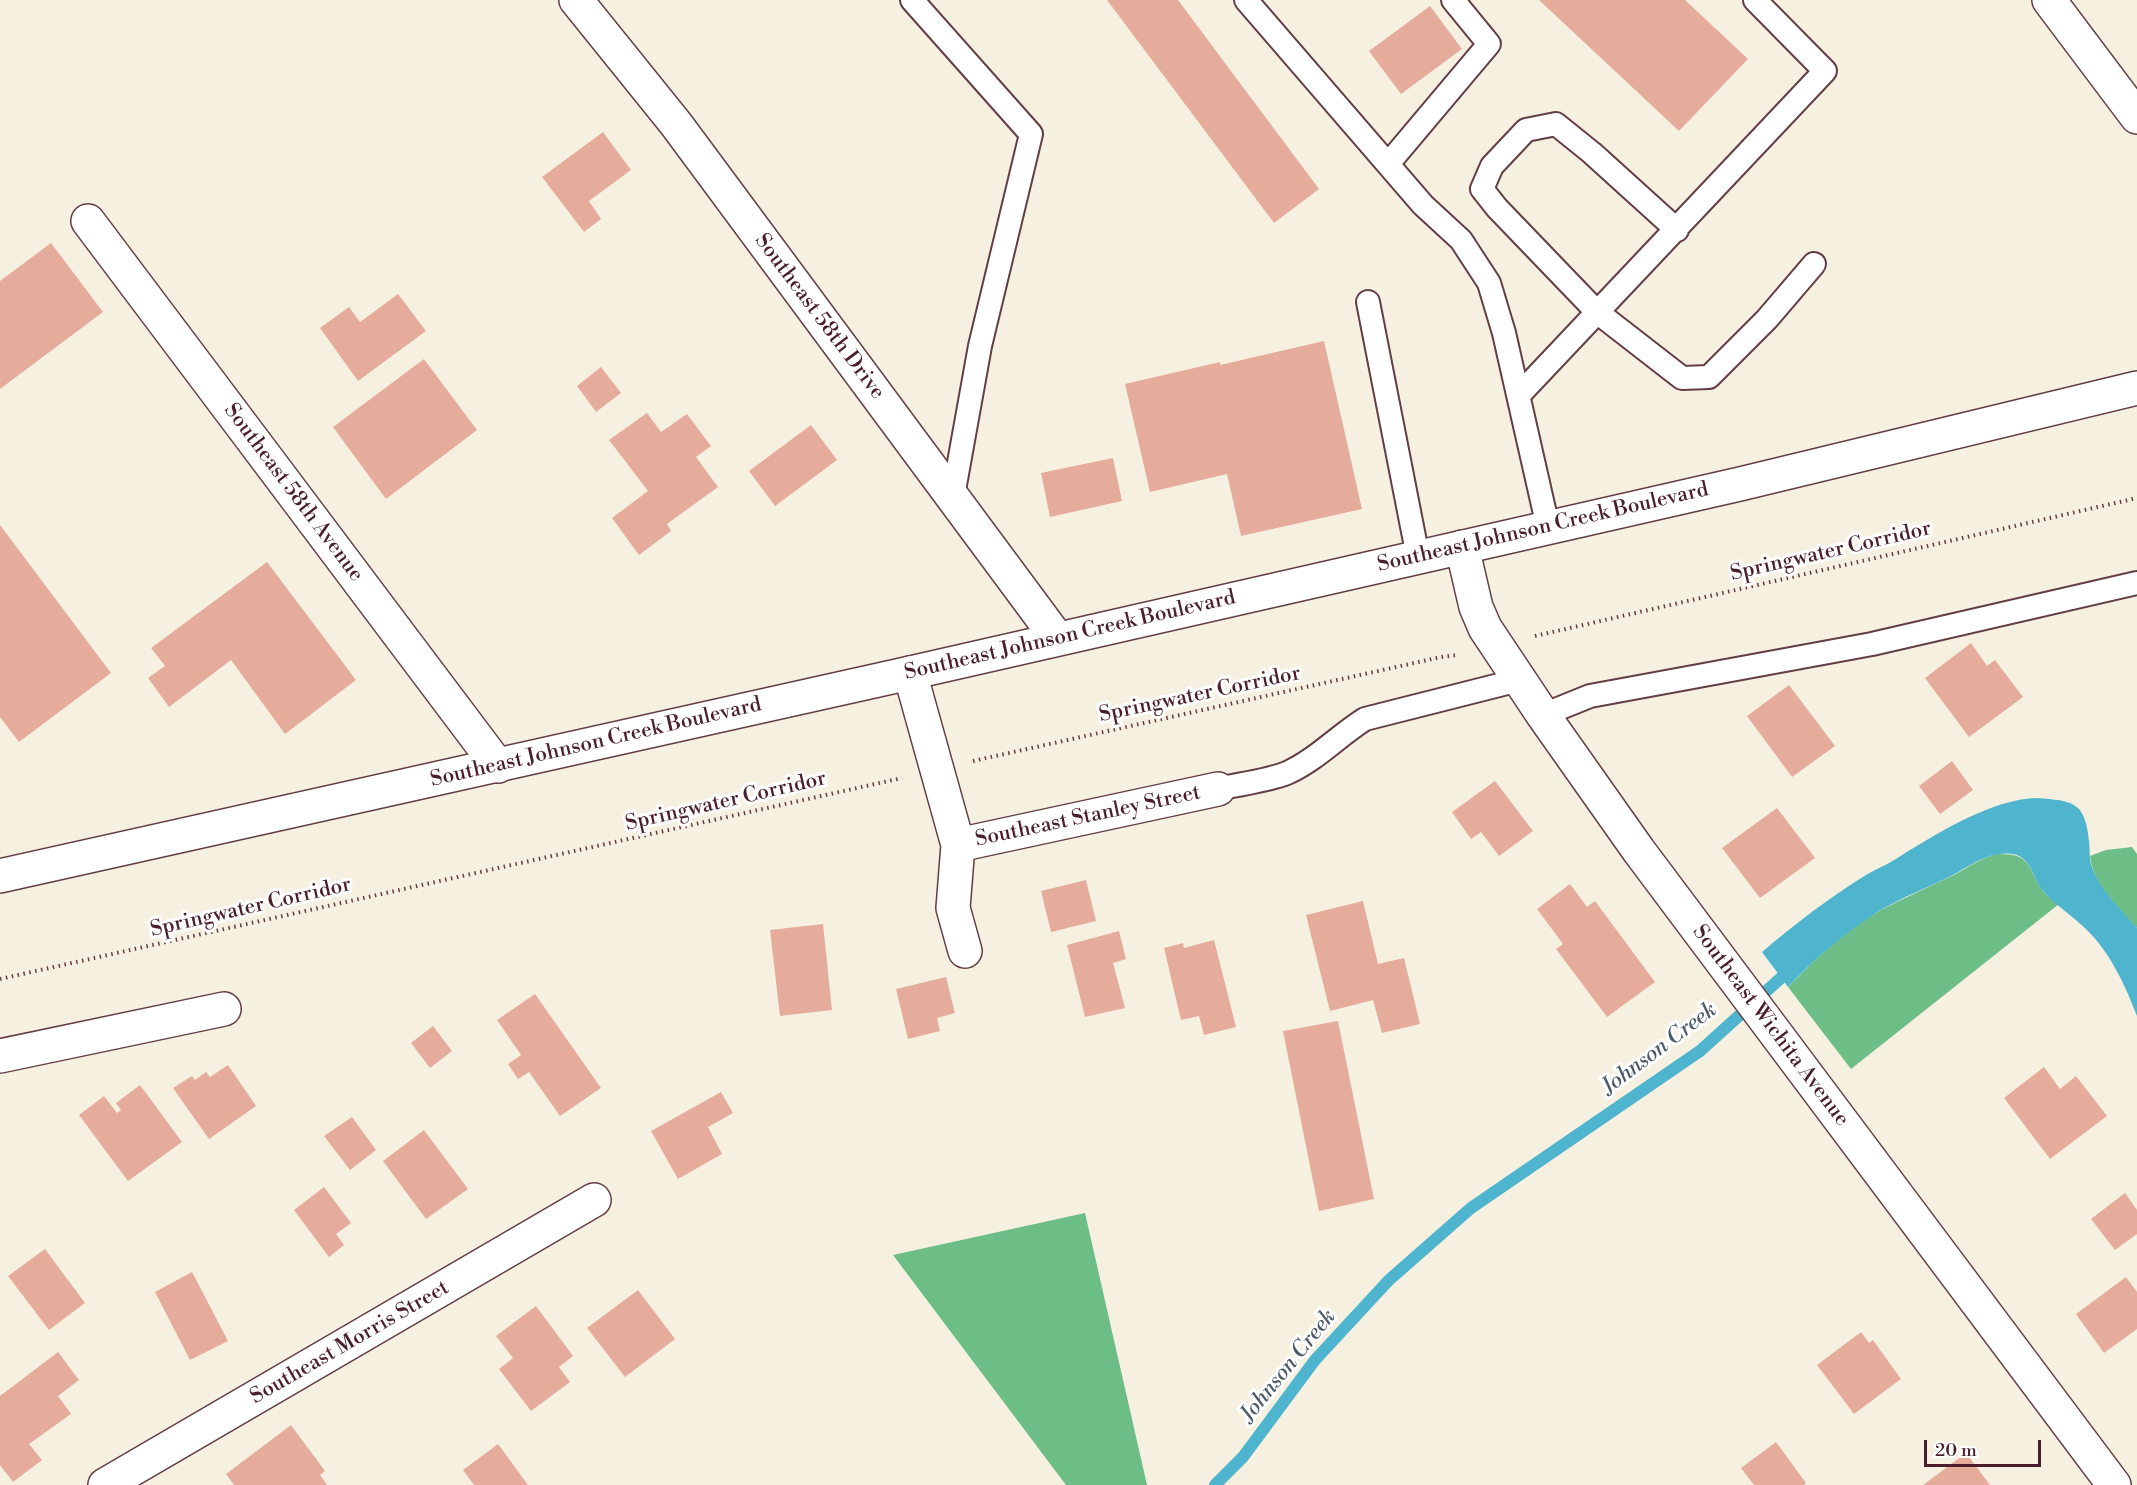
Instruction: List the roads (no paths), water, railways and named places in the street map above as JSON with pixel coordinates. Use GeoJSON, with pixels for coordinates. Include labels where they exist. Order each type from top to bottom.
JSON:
{"type":"FeatureCollection","features":[{"type":"Feature","properties":{"kind":"street","name":"Southeast 58th Drive"},"geometry":{"type":"LineString","coordinates":[[576,0],[676,124],[1058,638]]}},
{"type":"Feature","properties":{"kind":"street"},"geometry":{"type":"LineString","coordinates":[[2049,0],[2137,117]]}},
{"type":"Feature","properties":{"kind":"street","name":"Southeast 58th Avenue"},"geometry":{"type":"LineString","coordinates":[[88,221],[498,765]]}},
{"type":"Feature","properties":{"kind":"street","name":"Southeast Johnson Creek Boulevard"},"geometry":{"type":"LineString","coordinates":[[0,876],[910,673],[1740,484],[2137,388]]}},
{"type":"Feature","properties":{"kind":"street","name":"Southeast Wichita Avenue"},"geometry":{"type":"LineString","coordinates":[[1461,547],[1480,617],[1496,646],[1543,716],[1639,851],[2114,1485]]}},
{"type":"Feature","properties":{"kind":"street"},"geometry":{"type":"LineString","coordinates":[[910,673],[958,845],[952,908],[965,951]]}},
{"type":"Feature","properties":{"kind":"street","name":"Southeast Stanley Street"},"geometry":{"type":"LineString","coordinates":[[958,845],[1218,789]]}},
{"type":"Feature","properties":{"kind":"street"},"geometry":{"type":"LineString","coordinates":[[0,1056],[224,1009]]}},
{"type":"Feature","properties":{"kind":"street","name":"Southeast Morris Street"},"geometry":{"type":"LineString","coordinates":[[105,1485],[594,1200]]}},
{"type":"Feature","properties":{"kind":"lane"},"geometry":{"type":"LineString","coordinates":[[912,0],[1031,134],[980,346],[953,496]]}},
{"type":"Feature","properties":{"kind":"lane"},"geometry":{"type":"LineString","coordinates":[[1246,0],[1423,205],[1461,240],[1489,283],[1519,395],[1548,527]]}},
{"type":"Feature","properties":{"kind":"lane"},"geometry":{"type":"LineString","coordinates":[[1388,164],[1489,44],[1453,0]]}},
{"type":"Feature","properties":{"kind":"lane"},"geometry":{"type":"LineString","coordinates":[[1519,395],[1825,71],[1755,0]]}},
{"type":"Feature","properties":{"kind":"lane"},"geometry":{"type":"LineString","coordinates":[[1677,230],[1592,153],[1556,124],[1526,130],[1492,166],[1482,189],[1497,208],[1597,312],[1682,378],[1709,377],[1767,320],[1814,264]]}},
{"type":"Feature","properties":{"kind":"lane"},"geometry":{"type":"LineString","coordinates":[[1368,302],[1418,557]]}},
{"type":"Feature","properties":{"kind":"lane"},"geometry":{"type":"LineString","coordinates":[[1543,716],[1590,696],[1872,644],[2137,583]]}},
{"type":"Feature","properties":{"kind":"lane"},"geometry":{"type":"LineString","coordinates":[[1218,789],[1286,773],[1314,758],[1345,731],[1365,719],[1519,680]]}},
{"type":"Feature","properties":{"kind":"water"},"geometry":{"type":"Polygon","coordinates":[[[2037,798],[2068,802],[2080,811],[2087,828],[2090,861],[2099,882],[2137,928],[2137,1016],[2122,981],[2096,939],[2043,891],[2028,863],[2012,854],[1996,855],[1981,860],[1879,911],[1831,946],[1788,987],[1762,952],[1813,911],[1853,883],[1950,827],[2002,804],[2037,798]]]}},
{"type":"Feature","properties":{"kind":"waterway","name":"Johnson Creek"},"geometry":{"type":"LineString","coordinates":[[1215,1485],[1243,1457],[1315,1360],[1389,1280],[1471,1208],[1700,1051],[1793,967]]}}]}
